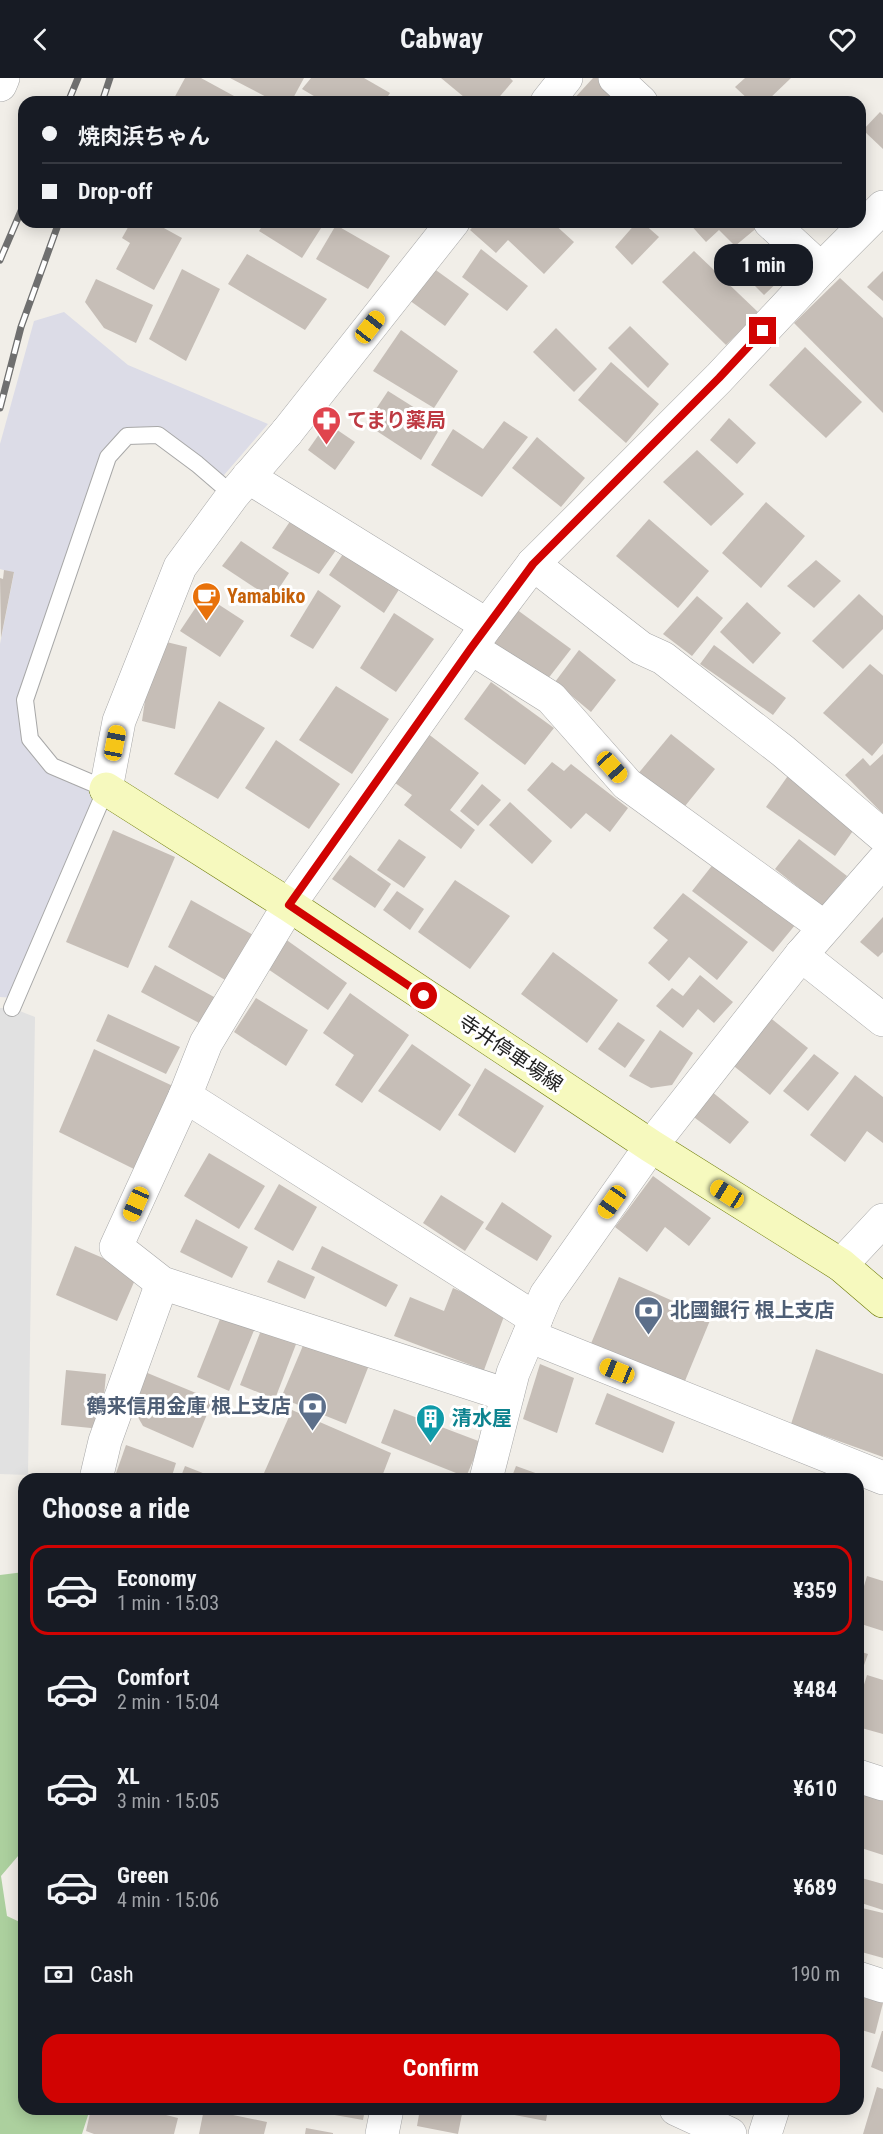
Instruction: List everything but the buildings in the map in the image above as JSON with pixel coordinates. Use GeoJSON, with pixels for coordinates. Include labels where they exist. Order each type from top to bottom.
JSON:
{"type":"FeatureCollection","features":[{"type":"Feature","properties":{"kind":"main road","name":"寺井停車場線"},"geometry":{"type":"LineString","coordinates":[[106,789],[289,905],[651,1146],[841,1265],[883,1301]]}},
{"type":"Feature","properties":{"kind":"street"},"geometry":{"type":"LineString","coordinates":[[0,85],[3,78]]}},
{"type":"Feature","properties":{"kind":"street"},"geometry":{"type":"LineString","coordinates":[[552,96],[566,78]]}},
{"type":"Feature","properties":{"kind":"street"},"geometry":{"type":"LineString","coordinates":[[615,78],[634,96]]}},
{"type":"Feature","properties":{"kind":"street"},"geometry":{"type":"LineString","coordinates":[[866,224],[883,207]]}},
{"type":"Feature","properties":{"kind":"street"},"geometry":{"type":"LineString","coordinates":[[106,789],[119,721],[180,567],[241,486],[287,432],[448,228]]}},
{"type":"Feature","properties":{"kind":"street"},"geometry":{"type":"LineString","coordinates":[[777,228],[821,269]]}},
{"type":"Feature","properties":{"kind":"street"},"geometry":{"type":"LineString","coordinates":[[507,1395],[162,1283],[116,1247],[185,1096],[206,1043],[289,905],[479,637],[533,564],[719,378],[862,228]]}},
{"type":"Feature","properties":{"kind":"street"},"geometry":{"type":"LineString","coordinates":[[241,486],[479,637],[551,698],[627,784],[824,927]]}},
{"type":"Feature","properties":{"kind":"street"},"geometry":{"type":"LineString","coordinates":[[533,564],[641,648],[663,658],[783,752],[883,836]]}},
{"type":"Feature","properties":{"kind":"street"},"geometry":{"type":"LineString","coordinates":[[488,1473],[513,1373],[546,1295],[651,1146],[801,955],[883,861]]}},
{"type":"Feature","properties":{"kind":"street"},"geometry":{"type":"LineString","coordinates":[[801,955],[883,1020]]}},
{"type":"Feature","properties":{"kind":"street"},"geometry":{"type":"LineString","coordinates":[[185,1096],[532,1327],[883,1478]]}},
{"type":"Feature","properties":{"kind":"street"},"geometry":{"type":"LineString","coordinates":[[841,1265],[883,1220]]}},
{"type":"Feature","properties":{"kind":"street"},"geometry":{"type":"LineString","coordinates":[[97,1473],[105,1441],[162,1283]]}},
{"type":"Feature","properties":{"kind":"street"},"geometry":{"type":"LineString","coordinates":[[864,1778],[883,1784]]}},
{"type":"Feature","properties":{"kind":"street"},"geometry":{"type":"LineString","coordinates":[[864,1980],[883,1986]]}},
{"type":"Feature","properties":{"kind":"street"},"geometry":{"type":"LineString","coordinates":[[382,2134],[386,2115]]}},
{"type":"Feature","properties":{"kind":"street"},"geometry":{"type":"LineString","coordinates":[[689,2115],[730,2134]]}},
{"type":"Feature","properties":{"kind":"street"},"geometry":{"type":"LineString","coordinates":[[765,2134],[771,2115]]}},
{"type":"Feature","properties":{"kind":"lane"},"geometry":{"type":"LineString","coordinates":[[12,1008],[106,789],[52,766],[30,739],[24,700],[108,457],[127,436],[158,435],[241,486]]}},
{"type":"Feature","properties":{"kind":"green space"},"geometry":{"type":"Polygon","coordinates":[[[18,1573],[18,1856],[1,1876],[7,1916],[18,1921],[18,2115],[88,2115],[82,2134],[0,2134],[0,1575],[18,1573]]]}},
{"type":"Feature","properties":{"kind":"shaded area"},"geometry":{"type":"Polygon","coordinates":[[[64,312],[128,365],[268,424],[218,482],[158,435],[127,436],[108,457],[25,700],[40,750],[95,784],[91,824],[17,998],[0,997],[0,644],[14,573],[0,569],[0,444],[34,321],[64,312]]]}},
{"type":"Feature","properties":{"kind":"shaded area"},"geometry":{"type":"Polygon","coordinates":[[[0,1008],[12,1008],[35,1017],[28,1473],[0,1474],[0,1008]]]}},
{"type":"Feature","properties":{"kind":"railway"},"geometry":{"type":"LineString","coordinates":[[70,96],[78,78]]}},
{"type":"Feature","properties":{"kind":"railway"},"geometry":{"type":"LineString","coordinates":[[104,96],[110,78]]}},
{"type":"Feature","properties":{"kind":"railway"},"geometry":{"type":"LineString","coordinates":[[0,260],[18,218]]}},
{"type":"Feature","properties":{"kind":"railway"},"geometry":{"type":"LineString","coordinates":[[0,408],[21,327],[57,228]]}},
{"type":"Feature","properties":{"kind":"place","name":"てまり薬局"},"geometry":{"type":"Point","coordinates":[326,446]}},
{"type":"Feature","properties":{"kind":"place","name":"Yamabiko"},"geometry":{"type":"Point","coordinates":[206,622]}},
{"type":"Feature","properties":{"kind":"place","name":"北國銀行 根上支店"},"geometry":{"type":"Point","coordinates":[649,1336]}},
{"type":"Feature","properties":{"kind":"place","name":"鶴来信用金庫 根上支店"},"geometry":{"type":"Point","coordinates":[312,1432]}},
{"type":"Feature","properties":{"kind":"place","name":"清水屋"},"geometry":{"type":"Point","coordinates":[431,1444]}},
{"type":"Feature","properties":{"kind":"route"},"geometry":{"type":"LineString","coordinates":[[424,996],[289,905],[533,564],[763,331]]}}]}
